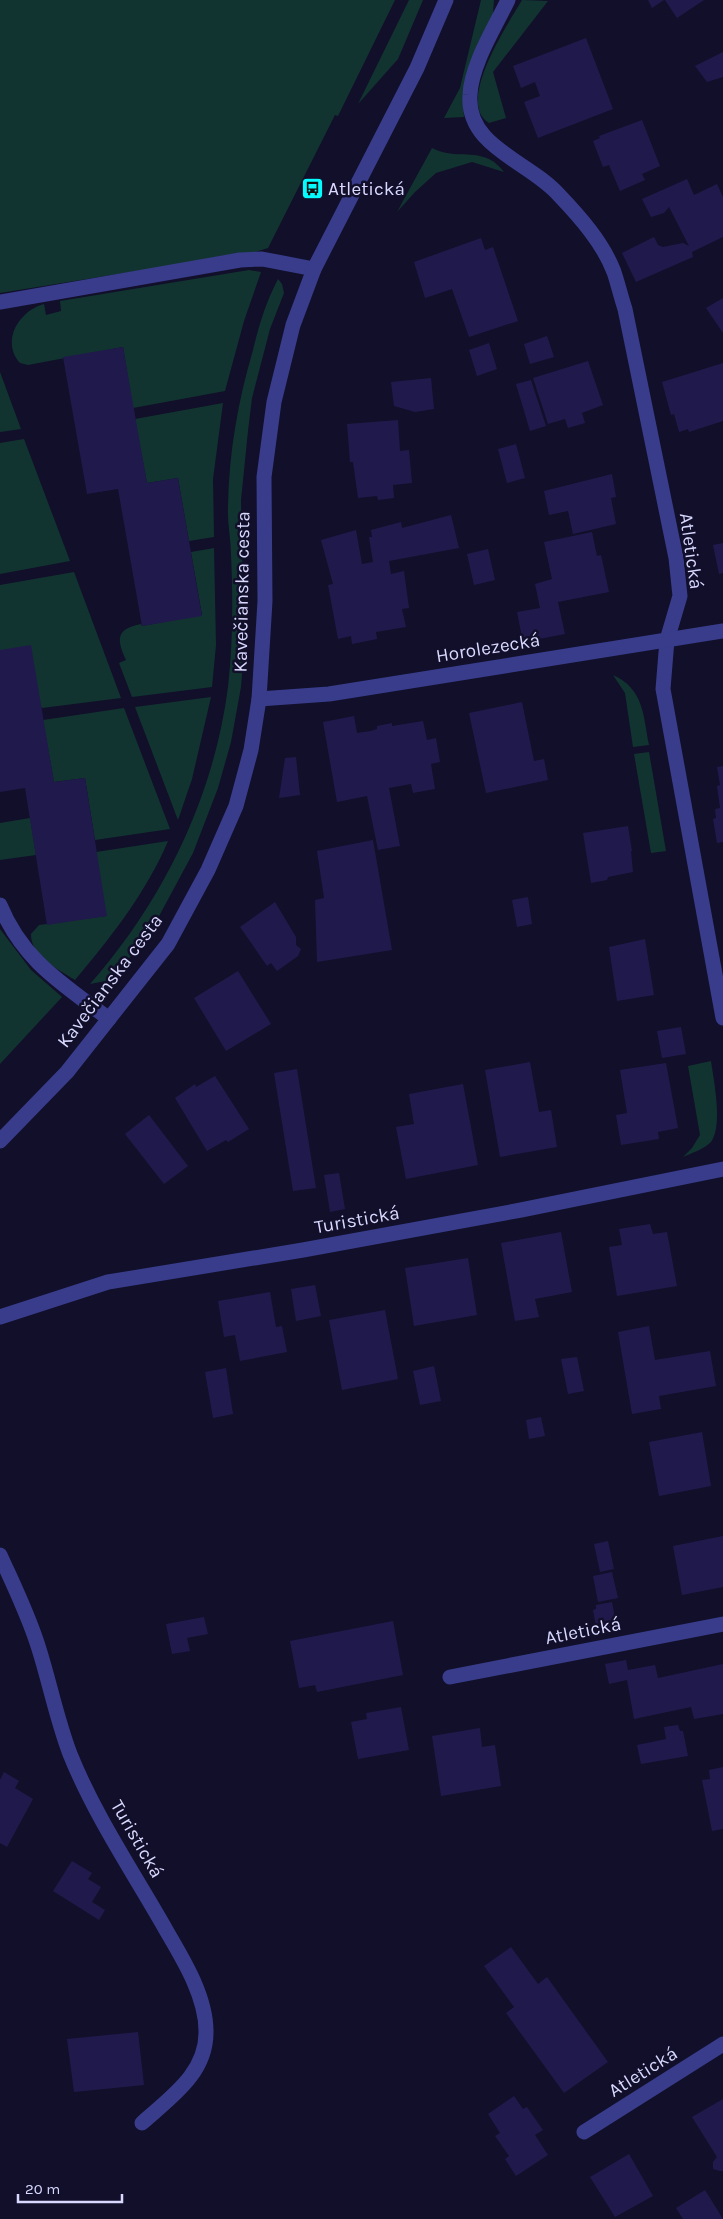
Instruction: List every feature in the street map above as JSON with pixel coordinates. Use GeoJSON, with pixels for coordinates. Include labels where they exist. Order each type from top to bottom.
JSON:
{"type":"FeatureCollection","features":[{"type":"Feature","properties":{"kind":"street","name":"Kavečianska cesta"},"geometry":{"type":"LineString","coordinates":[[0,1141],[67,1072],[168,944],[208,870],[236,806],[251,750],[259,699],[265,601],[264,476],[274,402],[293,325],[314,269],[417,68],[446,0]]}},
{"type":"Feature","properties":{"kind":"street","name":"Atletická"},"geometry":{"type":"LineString","coordinates":[[508,0],[482,56],[470,90],[470,110],[475,125],[488,142],[529,168],[558,193],[594,236],[613,271],[624,309],[676,558],[680,596],[667,640],[663,689],[723,1018]]}},
{"type":"Feature","properties":{"kind":"street"},"geometry":{"type":"LineString","coordinates":[[0,302],[251,259],[272,260],[314,269]]}},
{"type":"Feature","properties":{"kind":"street","name":"Horolezecká"},"geometry":{"type":"LineString","coordinates":[[259,699],[329,694],[723,632]]}},
{"type":"Feature","properties":{"kind":"street"},"geometry":{"type":"LineString","coordinates":[[0,905],[16,938],[37,963],[109,1019]]}},
{"type":"Feature","properties":{"kind":"street","name":"Turistická"},"geometry":{"type":"LineString","coordinates":[[0,1317],[108,1282],[302,1250],[512,1212],[723,1169]]}},
{"type":"Feature","properties":{"kind":"street","name":"Turistická"},"geometry":{"type":"LineString","coordinates":[[0,1554],[40,1650],[48,1683],[70,1753],[91,1800],[172,1939],[197,1989],[204,2010],[205,2048],[199,2065],[191,2078],[142,2123]]}},
{"type":"Feature","properties":{"kind":"street","name":"Atletická"},"geometry":{"type":"LineString","coordinates":[[450,1677],[723,1624]]}},
{"type":"Feature","properties":{"kind":"street","name":"Atletická"},"geometry":{"type":"LineString","coordinates":[[584,2132],[723,2044]]}},
{"type":"Feature","properties":{"kind":"green space"},"geometry":{"type":"Polygon","coordinates":[[[0,0],[395,0],[338,116],[335,115],[268,248],[255,252],[0,293],[0,0]]]}},
{"type":"Feature","properties":{"kind":"green space"},"geometry":{"type":"Polygon","coordinates":[[[409,0],[423,0],[398,59],[358,104],[409,0]]]}},
{"type":"Feature","properties":{"kind":"green space"},"geometry":{"type":"Polygon","coordinates":[[[481,0],[494,0],[492,22],[489,35],[467,84],[464,117],[444,118],[460,88],[481,0]]]}},
{"type":"Feature","properties":{"kind":"green space"},"geometry":{"type":"Polygon","coordinates":[[[522,0],[548,1],[493,72],[506,118],[489,123],[480,113],[478,99],[481,82],[496,44],[522,0]]]}},
{"type":"Feature","properties":{"kind":"green space"},"geometry":{"type":"Polygon","coordinates":[[[432,148],[447,153],[481,156],[489,159],[504,172],[472,162],[436,173],[397,212],[432,148]]]}},
{"type":"Feature","properties":{"kind":"green space"},"geometry":{"type":"Polygon","coordinates":[[[249,270],[261,272],[244,321],[225,391],[133,408],[123,347],[28,365],[20,363],[14,354],[12,336],[21,320],[35,307],[44,304],[46,315],[61,311],[60,301],[249,270]]]}},
{"type":"Feature","properties":{"kind":"green space"},"geometry":{"type":"Polygon","coordinates":[[[278,279],[282,284],[284,293],[270,329],[252,398],[248,431],[241,500],[244,649],[241,687],[231,742],[218,788],[193,853],[158,918],[140,945],[111,980],[90,984],[116,952],[162,883],[181,846],[211,768],[221,728],[231,654],[232,588],[228,512],[232,446],[243,388],[258,332],[266,305],[278,279]]]}},
{"type":"Feature","properties":{"kind":"green space"},"geometry":{"type":"Polygon","coordinates":[[[0,372],[21,429],[0,432],[0,372]]]}},
{"type":"Feature","properties":{"kind":"green space"},"geometry":{"type":"Polygon","coordinates":[[[223,403],[213,479],[214,537],[189,541],[178,478],[147,483],[135,419],[223,403]]]}},
{"type":"Feature","properties":{"kind":"green space"},"geometry":{"type":"Polygon","coordinates":[[[24,439],[70,561],[0,574],[0,443],[24,439]]]}},
{"type":"Feature","properties":{"kind":"green space"},"geometry":{"type":"Polygon","coordinates":[[[214,548],[216,645],[212,687],[132,697],[119,663],[126,660],[120,641],[122,632],[141,624],[142,626],[202,615],[191,552],[214,548]]]}},
{"type":"Feature","properties":{"kind":"green space"},"geometry":{"type":"Polygon","coordinates":[[[74,572],[121,698],[42,708],[0,650],[0,585],[74,572]]]}},
{"type":"Feature","properties":{"kind":"green space"},"geometry":{"type":"Polygon","coordinates":[[[613,675],[623,681],[636,695],[643,713],[649,745],[633,747],[625,693],[613,675]]]}},
{"type":"Feature","properties":{"kind":"green space"},"geometry":{"type":"Polygon","coordinates":[[[211,697],[192,779],[178,820],[135,707],[211,697]]]}},
{"type":"Feature","properties":{"kind":"green space"},"geometry":{"type":"Polygon","coordinates":[[[124,708],[170,829],[95,840],[85,778],[54,782],[43,720],[124,708]]]}},
{"type":"Feature","properties":{"kind":"green space"},"geometry":{"type":"Polygon","coordinates":[[[649,752],[666,851],[651,853],[634,754],[649,752]]]}},
{"type":"Feature","properties":{"kind":"green space"},"geometry":{"type":"Polygon","coordinates":[[[30,818],[36,855],[0,860],[0,823],[30,818]]]}},
{"type":"Feature","properties":{"kind":"green space"},"geometry":{"type":"Polygon","coordinates":[[[168,841],[149,879],[127,914],[75,980],[54,967],[40,955],[32,942],[31,934],[39,925],[106,916],[96,852],[168,841]]]}},
{"type":"Feature","properties":{"kind":"green space"},"geometry":{"type":"Polygon","coordinates":[[[0,929],[31,970],[62,997],[0,1064],[0,929]]]}},
{"type":"Feature","properties":{"kind":"green space"},"geometry":{"type":"Polygon","coordinates":[[[711,1061],[717,1103],[715,1135],[711,1142],[698,1151],[683,1157],[692,1148],[700,1135],[688,1066],[711,1061]]]}},
{"type":"Feature","properties":{"kind":"building"},"geometry":{"type":"Polygon","coordinates":[[[648,0],[664,0],[652,8],[648,0]]]}},
{"type":"Feature","properties":{"kind":"building"},"geometry":{"type":"Polygon","coordinates":[[[665,0],[704,0],[677,18],[665,0]]]}},
{"type":"Feature","properties":{"kind":"building"},"geometry":{"type":"Polygon","coordinates":[[[586,38],[613,109],[538,138],[524,102],[540,96],[535,82],[521,88],[513,66],[586,38]]]}},
{"type":"Feature","properties":{"kind":"building"},"geometry":{"type":"Polygon","coordinates":[[[723,52],[723,77],[707,82],[695,66],[723,52]]]}},
{"type":"Feature","properties":{"kind":"building"},"geometry":{"type":"Polygon","coordinates":[[[642,120],[660,166],[642,174],[645,180],[620,191],[609,165],[603,167],[593,141],[600,138],[599,136],[642,120]]]}},
{"type":"Feature","properties":{"kind":"building"},"geometry":{"type":"Polygon","coordinates":[[[687,179],[694,195],[717,184],[723,197],[723,237],[692,252],[693,257],[636,282],[622,253],[654,237],[658,245],[663,247],[683,243],[689,246],[669,207],[664,213],[651,217],[642,199],[687,179]]]}},
{"type":"Feature","properties":{"kind":"building"},"geometry":{"type":"Polygon","coordinates":[[[481,238],[485,250],[493,247],[518,321],[469,337],[452,289],[425,298],[414,262],[481,238]]]}},
{"type":"Feature","properties":{"kind":"building"},"geometry":{"type":"Polygon","coordinates":[[[723,298],[723,333],[706,308],[723,298]]]}},
{"type":"Feature","properties":{"kind":"building"},"geometry":{"type":"Polygon","coordinates":[[[547,336],[554,357],[530,364],[524,344],[547,336]]]}},
{"type":"Feature","properties":{"kind":"building"},"geometry":{"type":"Polygon","coordinates":[[[489,343],[497,369],[477,376],[469,350],[489,343]]]}},
{"type":"Feature","properties":{"kind":"building"},"geometry":{"type":"Polygon","coordinates":[[[123,347],[147,483],[178,478],[202,616],[142,626],[118,489],[87,494],[63,357],[123,347]]]}},
{"type":"Feature","properties":{"kind":"building"},"geometry":{"type":"Polygon","coordinates":[[[588,361],[603,405],[582,413],[585,423],[568,428],[565,419],[548,424],[533,378],[588,361]]]}},
{"type":"Feature","properties":{"kind":"building"},"geometry":{"type":"Polygon","coordinates":[[[723,363],[723,421],[689,432],[688,429],[679,432],[674,414],[671,415],[662,382],[723,363]]]}},
{"type":"Feature","properties":{"kind":"building"},"geometry":{"type":"Polygon","coordinates":[[[431,378],[434,409],[415,412],[394,406],[391,382],[431,378]]]}},
{"type":"Feature","properties":{"kind":"building"},"geometry":{"type":"Polygon","coordinates":[[[531,380],[546,426],[530,431],[516,384],[531,380]]]}},
{"type":"Feature","properties":{"kind":"building"},"geometry":{"type":"Polygon","coordinates":[[[398,420],[400,451],[409,450],[412,483],[393,485],[394,498],[378,500],[377,496],[358,498],[353,462],[350,462],[347,424],[398,420]]]}},
{"type":"Feature","properties":{"kind":"building"},"geometry":{"type":"Polygon","coordinates":[[[516,444],[525,478],[507,483],[498,449],[516,444]]]}},
{"type":"Feature","properties":{"kind":"building"},"geometry":{"type":"Polygon","coordinates":[[[612,474],[616,497],[611,498],[616,524],[573,534],[568,511],[549,515],[544,491],[612,474]]]}},
{"type":"Feature","properties":{"kind":"building"},"geometry":{"type":"Polygon","coordinates":[[[451,515],[459,548],[389,561],[391,574],[404,571],[409,608],[402,609],[406,627],[376,632],[377,639],[352,644],[351,636],[338,639],[328,585],[333,584],[321,540],[356,530],[362,564],[373,562],[369,537],[372,537],[371,530],[401,522],[402,528],[451,515]]]}},
{"type":"Feature","properties":{"kind":"building"},"geometry":{"type":"Polygon","coordinates":[[[592,532],[597,556],[601,555],[609,592],[558,602],[565,634],[523,642],[517,612],[540,608],[535,584],[552,579],[544,542],[592,532]]]}},
{"type":"Feature","properties":{"kind":"building"},"geometry":{"type":"Polygon","coordinates":[[[723,543],[723,573],[719,574],[713,545],[723,543]]]}},
{"type":"Feature","properties":{"kind":"building"},"geometry":{"type":"Polygon","coordinates":[[[488,549],[495,580],[474,585],[467,554],[488,549]]]}},
{"type":"Feature","properties":{"kind":"building"},"geometry":{"type":"Polygon","coordinates":[[[31,645],[54,782],[85,778],[107,916],[47,925],[25,788],[0,792],[0,650],[31,645]]]}},
{"type":"Feature","properties":{"kind":"building"},"geometry":{"type":"Polygon","coordinates":[[[522,702],[534,761],[544,759],[548,780],[486,793],[469,713],[522,702]]]}},
{"type":"Feature","properties":{"kind":"building"},"geometry":{"type":"Polygon","coordinates":[[[354,716],[357,733],[371,731],[377,729],[377,726],[392,723],[392,726],[423,721],[427,740],[436,738],[440,762],[431,764],[435,789],[413,793],[411,784],[389,788],[400,846],[378,850],[367,796],[337,802],[323,722],[354,716]]]}},
{"type":"Feature","properties":{"kind":"building"},"geometry":{"type":"Polygon","coordinates":[[[296,757],[300,795],[279,798],[285,758],[296,757]]]}},
{"type":"Feature","properties":{"kind":"building"},"geometry":{"type":"Polygon","coordinates":[[[723,766],[723,842],[717,843],[713,819],[716,818],[715,809],[720,808],[717,786],[720,785],[717,767],[723,766]]]}},
{"type":"Feature","properties":{"kind":"building"},"geometry":{"type":"Polygon","coordinates":[[[628,826],[633,872],[591,883],[583,833],[628,826]]]}},
{"type":"Feature","properties":{"kind":"building"},"geometry":{"type":"Polygon","coordinates":[[[373,840],[392,950],[317,962],[315,900],[324,898],[317,851],[373,840]]]}},
{"type":"Feature","properties":{"kind":"building"},"geometry":{"type":"Polygon","coordinates":[[[528,897],[532,924],[517,927],[512,900],[528,897]]]}},
{"type":"Feature","properties":{"kind":"building"},"geometry":{"type":"Polygon","coordinates":[[[275,902],[296,937],[296,945],[301,949],[298,956],[277,971],[271,963],[267,966],[240,927],[275,902]]]}},
{"type":"Feature","properties":{"kind":"building"},"geometry":{"type":"Polygon","coordinates":[[[645,939],[654,995],[617,1001],[609,947],[645,939]]]}},
{"type":"Feature","properties":{"kind":"building"},"geometry":{"type":"Polygon","coordinates":[[[238,971],[271,1024],[226,1051],[194,998],[238,971]]]}},
{"type":"Feature","properties":{"kind":"building"},"geometry":{"type":"Polygon","coordinates":[[[681,1027],[686,1054],[662,1058],[657,1031],[681,1027]]]}},
{"type":"Feature","properties":{"kind":"building"},"geometry":{"type":"Polygon","coordinates":[[[530,1062],[539,1112],[551,1110],[557,1147],[500,1157],[485,1070],[530,1062]]]}},
{"type":"Feature","properties":{"kind":"building"},"geometry":{"type":"Polygon","coordinates":[[[666,1063],[678,1128],[658,1132],[659,1139],[621,1145],[616,1115],[627,1113],[620,1070],[666,1063]]]}},
{"type":"Feature","properties":{"kind":"building"},"geometry":{"type":"Polygon","coordinates":[[[297,1069],[316,1188],[293,1191],[274,1073],[297,1069]]]}},
{"type":"Feature","properties":{"kind":"building"},"geometry":{"type":"Polygon","coordinates":[[[215,1076],[249,1129],[228,1142],[226,1140],[207,1151],[175,1098],[195,1084],[196,1087],[215,1076]]]}},
{"type":"Feature","properties":{"kind":"building"},"geometry":{"type":"Polygon","coordinates":[[[463,1084],[478,1165],[406,1179],[396,1127],[414,1124],[409,1094],[463,1084]]]}},
{"type":"Feature","properties":{"kind":"building"},"geometry":{"type":"Polygon","coordinates":[[[149,1115],[188,1166],[164,1184],[125,1134],[149,1115]]]}},
{"type":"Feature","properties":{"kind":"building"},"geometry":{"type":"Polygon","coordinates":[[[339,1173],[345,1209],[330,1212],[324,1175],[339,1173]]]}},
{"type":"Feature","properties":{"kind":"building"},"geometry":{"type":"Polygon","coordinates":[[[650,1224],[653,1234],[667,1232],[677,1286],[617,1296],[609,1247],[622,1245],[619,1229],[650,1224]]]}},
{"type":"Feature","properties":{"kind":"building"},"geometry":{"type":"Polygon","coordinates":[[[561,1232],[572,1292],[535,1299],[539,1317],[515,1321],[501,1243],[561,1232]]]}},
{"type":"Feature","properties":{"kind":"building"},"geometry":{"type":"Polygon","coordinates":[[[468,1258],[477,1315],[414,1326],[405,1268],[468,1258]]]}},
{"type":"Feature","properties":{"kind":"building"},"geometry":{"type":"Polygon","coordinates":[[[315,1285],[321,1316],[296,1321],[291,1289],[315,1285]]]}},
{"type":"Feature","properties":{"kind":"building"},"geometry":{"type":"Polygon","coordinates":[[[270,1292],[276,1327],[282,1326],[287,1352],[240,1361],[235,1335],[224,1337],[218,1301],[270,1292]]]}},
{"type":"Feature","properties":{"kind":"building"},"geometry":{"type":"Polygon","coordinates":[[[385,1310],[398,1379],[342,1390],[329,1320],[385,1310]]]}},
{"type":"Feature","properties":{"kind":"building"},"geometry":{"type":"Polygon","coordinates":[[[649,1326],[655,1360],[710,1351],[716,1386],[659,1396],[661,1409],[632,1414],[618,1332],[649,1326]]]}},
{"type":"Feature","properties":{"kind":"building"},"geometry":{"type":"Polygon","coordinates":[[[577,1357],[584,1391],[568,1394],[561,1359],[577,1357]]]}},
{"type":"Feature","properties":{"kind":"building"},"geometry":{"type":"Polygon","coordinates":[[[434,1366],[441,1401],[420,1405],[413,1371],[434,1366]]]}},
{"type":"Feature","properties":{"kind":"building"},"geometry":{"type":"Polygon","coordinates":[[[226,1368],[233,1414],[213,1418],[205,1372],[226,1368]]]}},
{"type":"Feature","properties":{"kind":"building"},"geometry":{"type":"Polygon","coordinates":[[[541,1417],[545,1436],[529,1439],[526,1420],[541,1417]]]}},
{"type":"Feature","properties":{"kind":"building"},"geometry":{"type":"Polygon","coordinates":[[[702,1432],[711,1486],[659,1496],[649,1442],[702,1432]]]}},
{"type":"Feature","properties":{"kind":"building"},"geometry":{"type":"Polygon","coordinates":[[[723,1536],[723,1587],[682,1595],[673,1546],[723,1536]]]}},
{"type":"Feature","properties":{"kind":"building"},"geometry":{"type":"Polygon","coordinates":[[[608,1541],[614,1569],[600,1572],[594,1544],[608,1541]]]}},
{"type":"Feature","properties":{"kind":"building"},"geometry":{"type":"Polygon","coordinates":[[[612,1572],[618,1598],[598,1602],[593,1576],[612,1572]]]}},
{"type":"Feature","properties":{"kind":"building"},"geometry":{"type":"Polygon","coordinates":[[[612,1602],[617,1628],[597,1632],[593,1610],[596,1609],[596,1605],[612,1602]]]}},
{"type":"Feature","properties":{"kind":"building"},"geometry":{"type":"Polygon","coordinates":[[[204,1617],[208,1634],[187,1638],[190,1651],[172,1654],[166,1624],[204,1617]]]}},
{"type":"Feature","properties":{"kind":"building"},"geometry":{"type":"Polygon","coordinates":[[[393,1621],[403,1675],[317,1692],[315,1685],[299,1688],[290,1641],[393,1621]]]}},
{"type":"Feature","properties":{"kind":"building"},"geometry":{"type":"Polygon","coordinates":[[[626,1660],[628,1670],[655,1665],[658,1678],[723,1664],[723,1714],[694,1719],[691,1707],[634,1719],[627,1680],[609,1684],[605,1664],[626,1660]]]}},
{"type":"Feature","properties":{"kind":"building"},"geometry":{"type":"Polygon","coordinates":[[[401,1707],[409,1750],[358,1759],[351,1722],[367,1719],[366,1713],[401,1707]]]}},
{"type":"Feature","properties":{"kind":"building"},"geometry":{"type":"Polygon","coordinates":[[[678,1725],[680,1731],[683,1731],[688,1756],[641,1764],[637,1745],[666,1739],[664,1727],[678,1725]]]}},
{"type":"Feature","properties":{"kind":"building"},"geometry":{"type":"Polygon","coordinates":[[[480,1728],[482,1747],[495,1745],[501,1786],[441,1796],[432,1736],[480,1728]]]}},
{"type":"Feature","properties":{"kind":"building"},"geometry":{"type":"Polygon","coordinates":[[[723,1767],[723,1829],[712,1831],[702,1780],[710,1779],[709,1770],[723,1767]]]}},
{"type":"Feature","properties":{"kind":"building"},"geometry":{"type":"Polygon","coordinates":[[[4,1772],[19,1781],[15,1788],[33,1799],[7,1847],[0,1843],[0,1780],[4,1772]]]}},
{"type":"Feature","properties":{"kind":"building"},"geometry":{"type":"Polygon","coordinates":[[[72,1861],[92,1873],[88,1879],[101,1887],[92,1902],[105,1910],[99,1920],[53,1891],[72,1861]]]}},
{"type":"Feature","properties":{"kind":"building"},"geometry":{"type":"Polygon","coordinates":[[[511,1947],[538,1984],[547,1977],[608,2062],[564,2093],[506,2013],[514,2007],[484,1966],[511,1947]]]}},
{"type":"Feature","properties":{"kind":"building"},"geometry":{"type":"Polygon","coordinates":[[[138,2032],[144,2085],[74,2092],[67,2039],[138,2032]]]}},
{"type":"Feature","properties":{"kind":"building"},"geometry":{"type":"Polygon","coordinates":[[[514,2096],[523,2109],[527,2107],[543,2130],[535,2135],[548,2155],[516,2176],[505,2159],[509,2156],[495,2136],[500,2133],[488,2114],[514,2096]]]}},
{"type":"Feature","properties":{"kind":"building"},"geometry":{"type":"Polygon","coordinates":[[[723,2099],[723,2171],[720,2171],[713,2169],[713,2162],[717,2157],[692,2117],[723,2099]]]}},
{"type":"Feature","properties":{"kind":"building"},"geometry":{"type":"Polygon","coordinates":[[[629,2154],[653,2196],[615,2217],[590,2177],[629,2154]]]}},
{"type":"Feature","properties":{"kind":"building"},"geometry":{"type":"Polygon","coordinates":[[[705,2190],[723,2219],[683,2219],[676,2208],[705,2190]]]}},
{"type":"Feature","properties":{"kind":"place","name":"Atletická"},"geometry":{"type":"Point","coordinates":[312,189]}}]}
